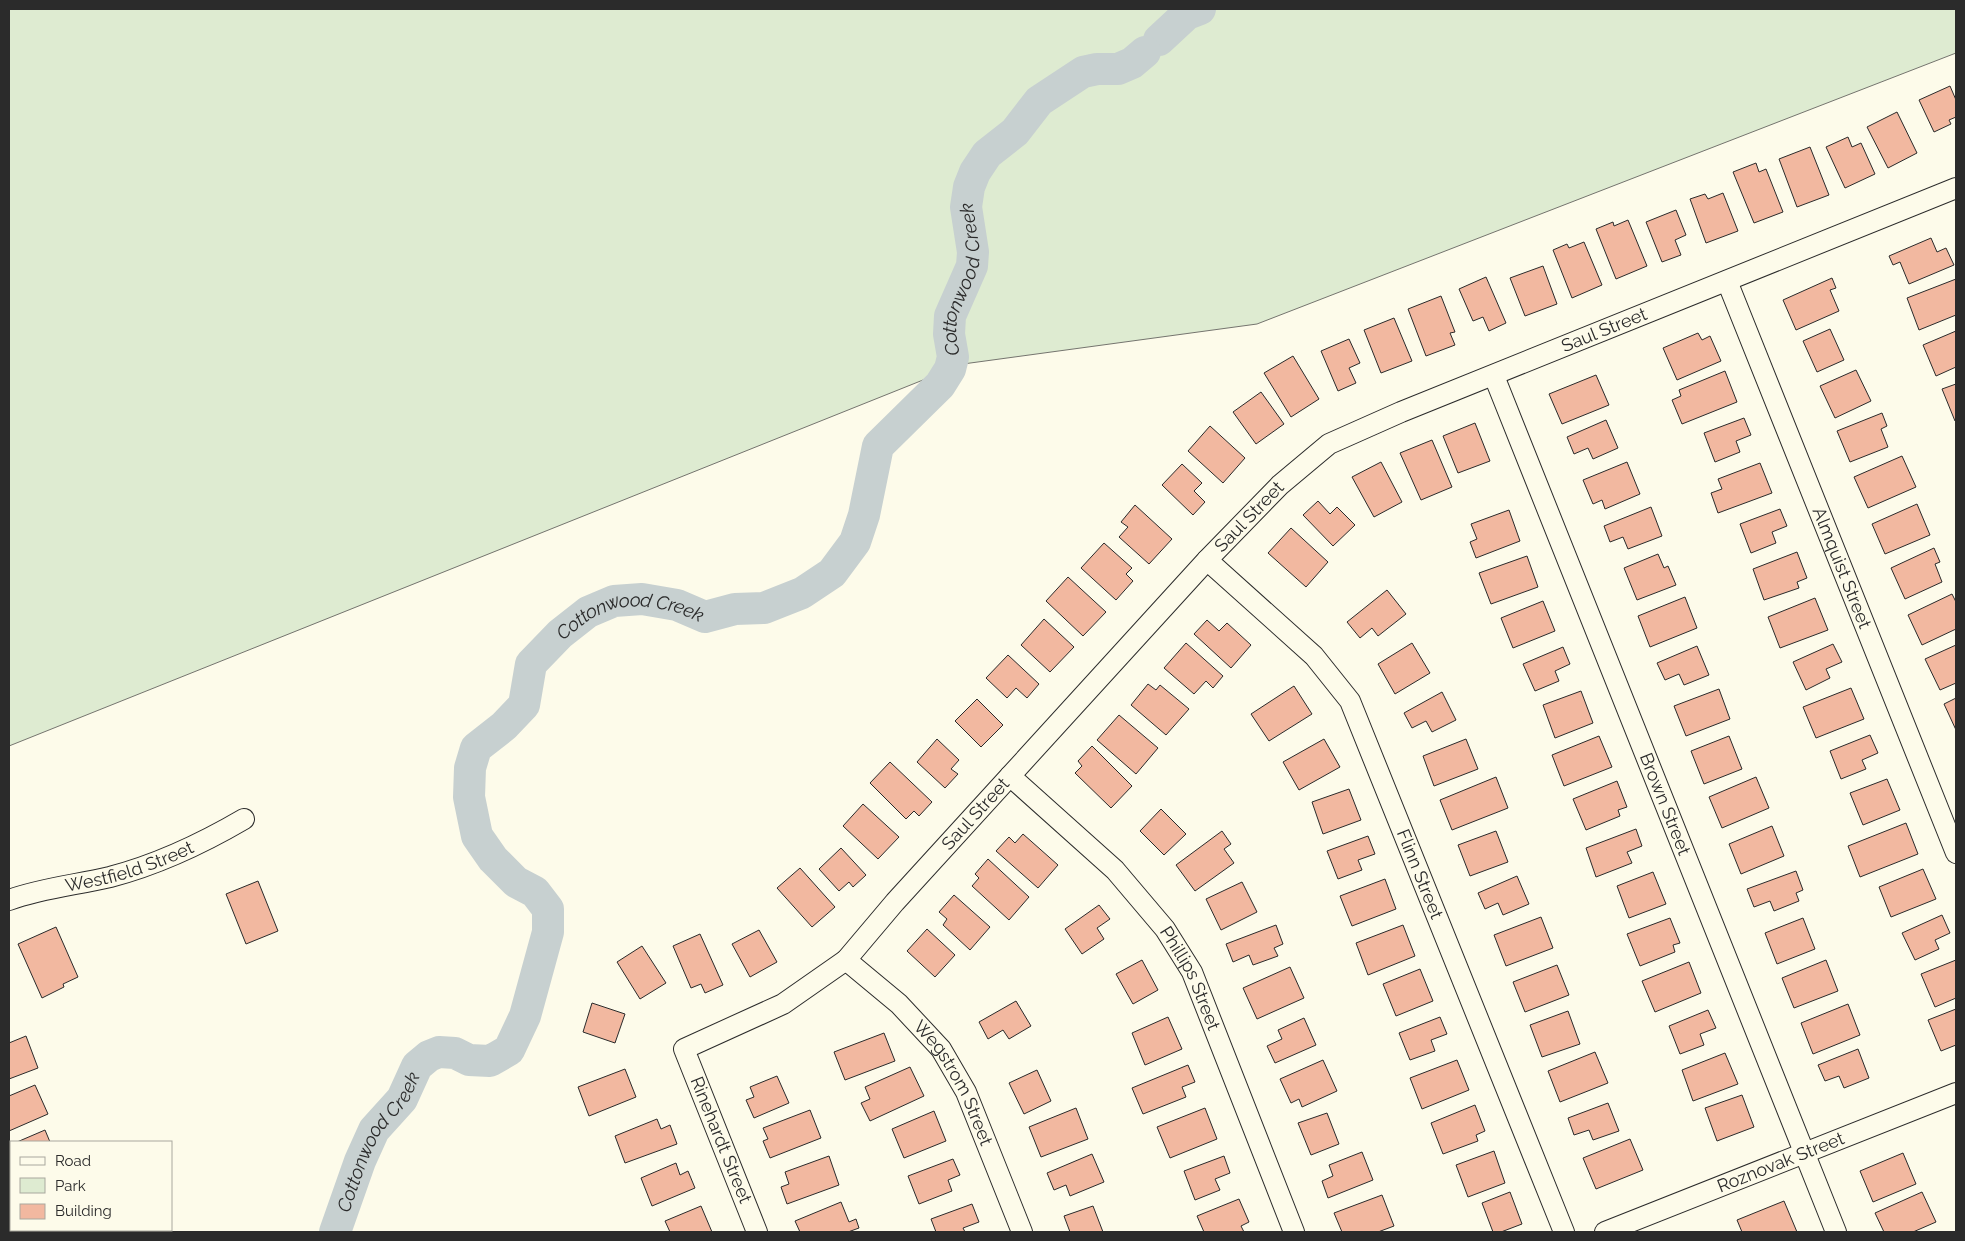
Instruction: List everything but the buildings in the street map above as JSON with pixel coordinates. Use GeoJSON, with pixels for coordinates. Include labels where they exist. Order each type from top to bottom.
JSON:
{"type":"FeatureCollection","features":[{"type":"Feature","properties":{"kind":"street","name":"Saul Street"},"geometry":{"type":"LineString","coordinates":[[684,1048],[783,1004],[846,960],[895,902],[1207,560],[1280,485],[1330,444],[1401,412],[1956,188]]}},
{"type":"Feature","properties":{"kind":"street","name":"Almquist Street"},"geometry":{"type":"LineString","coordinates":[[1727,281],[1956,853]]}},
{"type":"Feature","properties":{"kind":"street","name":"Brown Street"},"geometry":{"type":"LineString","coordinates":[[1494,376],[1836,1232]]}},
{"type":"Feature","properties":{"kind":"street","name":"Flinn Street"},"geometry":{"type":"LineString","coordinates":[[1207,560],[1314,656],[1350,701],[1564,1232]]}},
{"type":"Feature","properties":{"kind":"street","name":"Phillips Street"},"geometry":{"type":"LineString","coordinates":[[1010,776],[1115,870],[1165,929],[1192,972],[1294,1232]]}},
{"type":"Feature","properties":{"kind":"street","name":"Westfield Street"},"geometry":{"type":"LineString","coordinates":[[9,900],[31,892],[110,877],[212,838],[244,819]]}},
{"type":"Feature","properties":{"kind":"street","name":"Wegstrom Street"},"geometry":{"type":"LineString","coordinates":[[846,960],[899,1004],[941,1049],[966,1092],[1022,1232]]}},
{"type":"Feature","properties":{"kind":"street","name":"Rinehardt Street"},"geometry":{"type":"LineString","coordinates":[[684,1048],[757,1232]]}},
{"type":"Feature","properties":{"kind":"street","name":"Roznovak Street"},"geometry":{"type":"LineString","coordinates":[[1604,1232],[1956,1093]]}},
{"type":"Feature","properties":{"kind":"green space"},"geometry":{"type":"Polygon","coordinates":[[[9,9],[1956,9],[1956,53],[1257,324],[963,364],[9,746],[9,9]]]}},
{"type":"Feature","properties":{"kind":"waterway","name":"Cottonwood Creek"},"geometry":{"type":"LineString","coordinates":[[1159,40],[1187,14],[1200,9]]}},
{"type":"Feature","properties":{"kind":"waterway","name":"Cottonwood Creek"},"geometry":{"type":"LineString","coordinates":[[335,1232],[360,1161],[374,1130],[402,1099],[417,1066],[429,1056],[439,1052],[455,1053],[469,1060],[490,1061],[509,1050],[525,1016],[548,932],[548,909],[535,892],[516,882],[493,859],[477,836],[469,797],[470,768],[476,748],[504,726],[524,705],[531,664],[560,634],[588,612],[614,601],[642,599],[677,605],[705,617],[735,609],[764,608],[802,593],[832,573],[855,542],[864,515],[878,446],[940,385],[950,369],[953,357],[949,334],[950,316],[972,266],[973,252],[966,207],[969,187],[975,172],[987,154],[1015,132],[1039,101],[1083,72],[1097,69],[1118,69],[1132,63],[1145,52]]}}]}
